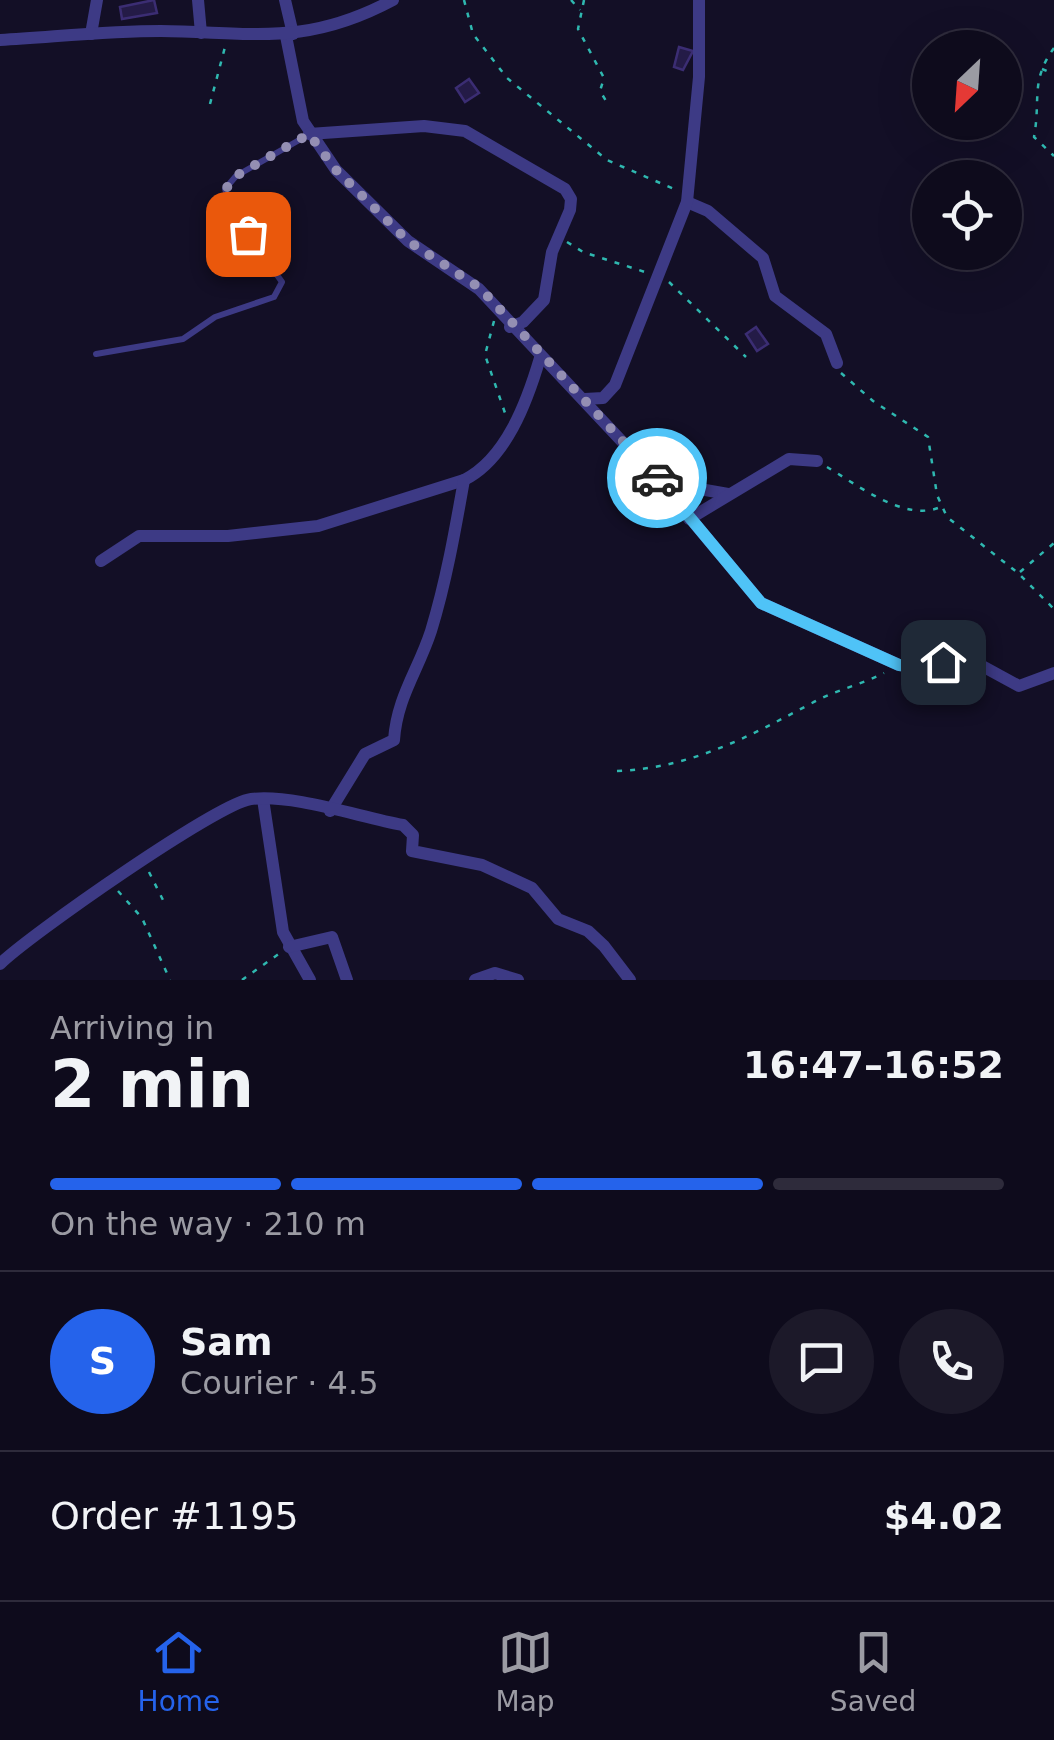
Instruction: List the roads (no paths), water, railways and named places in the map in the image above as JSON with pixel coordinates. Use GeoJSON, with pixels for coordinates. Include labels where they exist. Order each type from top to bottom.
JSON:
{"type":"FeatureCollection","features":[{"type":"Feature","properties":{"kind":"street"},"geometry":{"type":"LineString","coordinates":[[91,34],[97,0]]}},
{"type":"Feature","properties":{"kind":"street"},"geometry":{"type":"LineString","coordinates":[[198,0],[201,34]]}},
{"type":"Feature","properties":{"kind":"street"},"geometry":{"type":"LineString","coordinates":[[286,0],[289,70],[309,134],[336,170],[408,241],[480,288],[510,326],[585,399],[660,482],[761,603],[899,665],[924,668],[962,655],[1019,686],[1054,672]]}},
{"type":"Feature","properties":{"kind":"street"},"geometry":{"type":"LineString","coordinates":[[0,40],[91,34],[289,35],[348,19],[393,0]]}},
{"type":"Feature","properties":{"kind":"street"},"geometry":{"type":"LineString","coordinates":[[585,399],[602,398],[615,385],[687,198],[699,77],[700,0]]}},
{"type":"Feature","properties":{"kind":"street"},"geometry":{"type":"LineString","coordinates":[[309,134],[424,126],[465,131],[565,190],[572,199],[570,210],[552,252],[544,300],[523,322],[510,326]]}},
{"type":"Feature","properties":{"kind":"street"},"geometry":{"type":"LineString","coordinates":[[687,198],[708,210],[763,258],[782,306],[826,334],[837,363]]}},
{"type":"Feature","properties":{"kind":"street"},"geometry":{"type":"LineString","coordinates":[[101,562],[138,536],[228,536],[318,526],[464,480],[494,460],[540,358]]}},
{"type":"Feature","properties":{"kind":"street"},"geometry":{"type":"LineString","coordinates":[[689,520],[788,459],[817,461]]}},
{"type":"Feature","properties":{"kind":"street"},"geometry":{"type":"LineString","coordinates":[[330,811],[365,754],[394,740],[396,708],[432,629],[464,480]]}},
{"type":"Feature","properties":{"kind":"street"},"geometry":{"type":"LineString","coordinates":[[660,482],[728,494]]}},
{"type":"Feature","properties":{"kind":"street"},"geometry":{"type":"LineString","coordinates":[[264,799],[276,891],[289,946],[310,980]]}},
{"type":"Feature","properties":{"kind":"street"},"geometry":{"type":"LineString","coordinates":[[3,954],[224,808],[264,799],[403,825],[413,834],[412,851],[482,864],[532,888],[558,920],[588,932],[604,946],[630,980]]}},
{"type":"Feature","properties":{"kind":"street"},"geometry":{"type":"LineString","coordinates":[[289,946],[332,937],[346,980]]}},
{"type":"Feature","properties":{"kind":"street"},"geometry":{"type":"LineString","coordinates":[[474,980],[495,973],[518,980]]}},
{"type":"Feature","properties":{"kind":"lane"},"geometry":{"type":"LineString","coordinates":[[96,354],[184,340],[216,317],[274,297],[282,282],[232,212],[225,190],[236,176],[309,134]]}}]}
